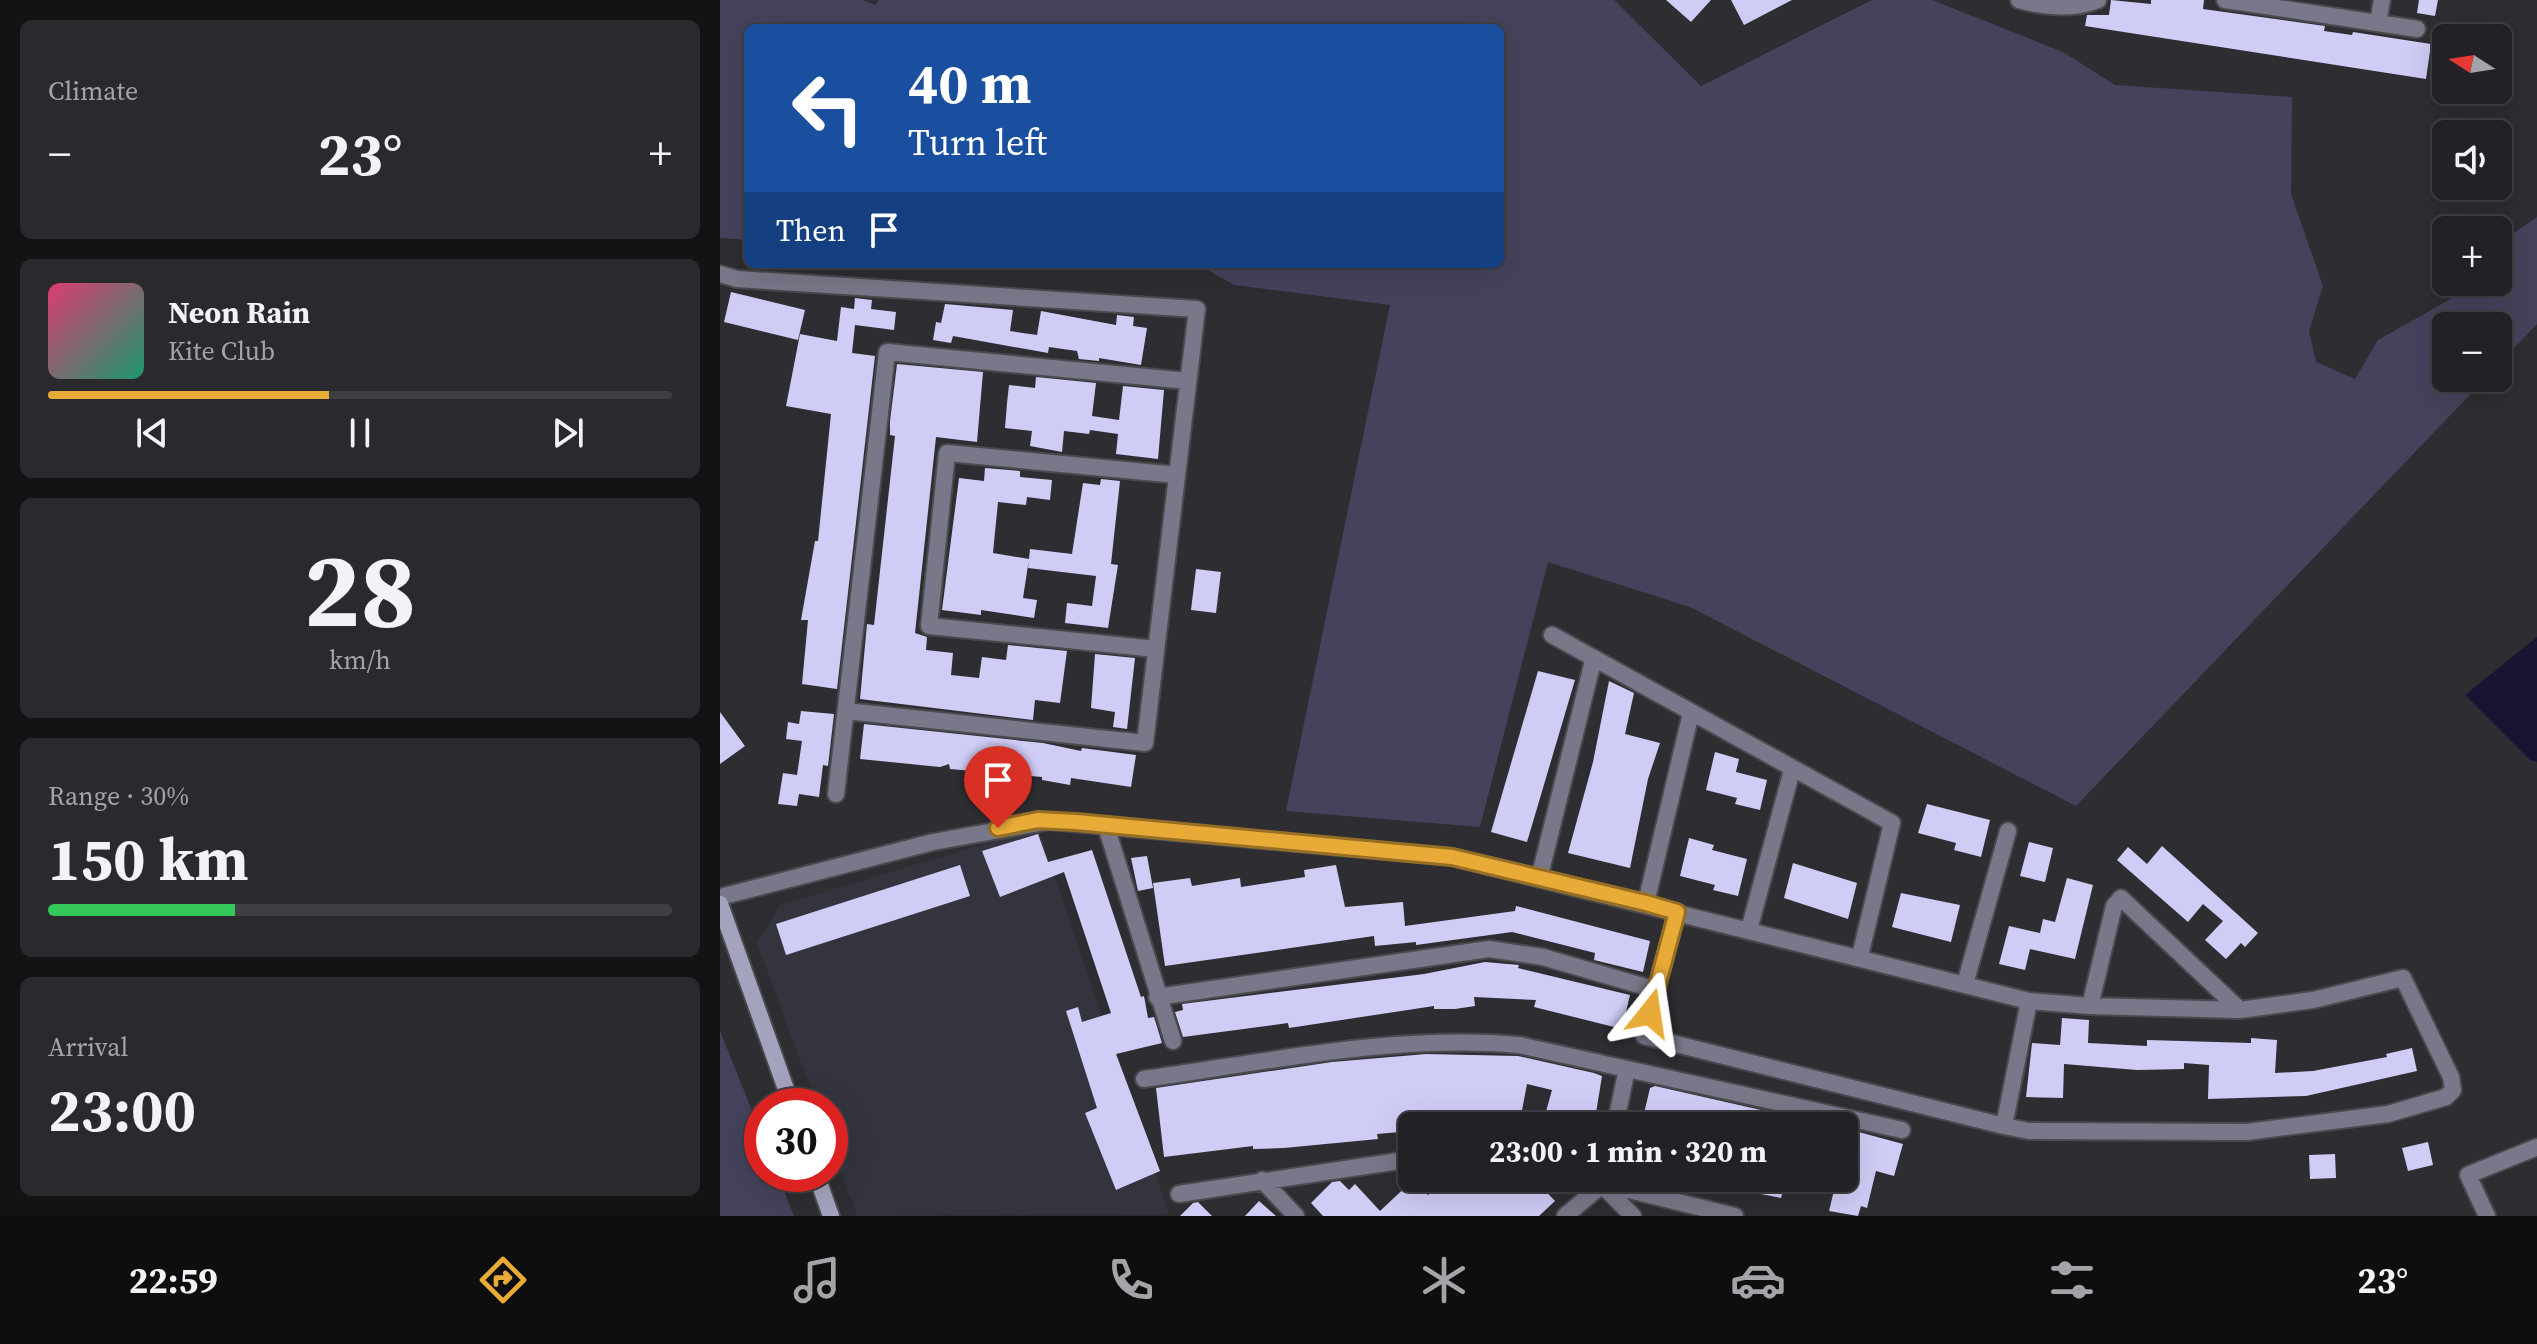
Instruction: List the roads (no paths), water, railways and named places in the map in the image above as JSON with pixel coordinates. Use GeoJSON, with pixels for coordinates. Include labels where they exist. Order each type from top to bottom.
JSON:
{"type":"FeatureCollection","features":[{"type":"Feature","properties":{"kind":"street"},"geometry":{"type":"LineString","coordinates":[[2019,0],[2039,6],[2088,4],[2098,0]]}},
{"type":"Feature","properties":{"kind":"street"},"geometry":{"type":"LineString","coordinates":[[2225,0],[2271,3],[2417,29]]}},
{"type":"Feature","properties":{"kind":"street"},"geometry":{"type":"LineString","coordinates":[[2378,23],[2382,0]]}},
{"type":"Feature","properties":{"kind":"street"},"geometry":{"type":"LineString","coordinates":[[720,274],[737,279],[1197,309],[1145,743],[846,711]]}},
{"type":"Feature","properties":{"kind":"street"},"geometry":{"type":"LineString","coordinates":[[836,794],[887,352],[1188,381]]}},
{"type":"Feature","properties":{"kind":"street"},"geometry":{"type":"LineString","coordinates":[[1156,649],[929,626],[947,453],[1177,475]]}},
{"type":"Feature","properties":{"kind":"street"},"geometry":{"type":"LineString","coordinates":[[1552,635],[1593,661],[1892,823],[1860,956]]}},
{"type":"Feature","properties":{"kind":"street"},"geometry":{"type":"LineString","coordinates":[[1539,879],[1593,661]]}},
{"type":"Feature","properties":{"kind":"street"},"geometry":{"type":"LineString","coordinates":[[1646,903],[1691,713]]}},
{"type":"Feature","properties":{"kind":"street"},"geometry":{"type":"LineString","coordinates":[[1749,930],[1792,770]]}},
{"type":"Feature","properties":{"kind":"street"},"geometry":{"type":"LineString","coordinates":[[720,897],[933,842],[1038,820],[1452,857],[1860,956],[2029,1001],[2240,1010],[2313,1000],[2403,978],[2451,1077],[2453,1090],[2446,1097],[2388,1114],[2247,1132],[2029,1131],[2004,1126],[1644,1036],[1677,912]]}},
{"type":"Feature","properties":{"kind":"street"},"geometry":{"type":"LineString","coordinates":[[1106,826],[1173,1041]]}},
{"type":"Feature","properties":{"kind":"street"},"geometry":{"type":"LineString","coordinates":[[1965,984],[2008,831]]}},
{"type":"Feature","properties":{"kind":"street"},"geometry":{"type":"LineString","coordinates":[[2090,1006],[2114,906],[2121,898],[2240,1010]]}},
{"type":"Feature","properties":{"kind":"street"},"geometry":{"type":"LineString","coordinates":[[720,904],[786,1088]]}},
{"type":"Feature","properties":{"kind":"street"},"geometry":{"type":"LineString","coordinates":[[1157,997],[1489,949],[1543,957],[1656,990]]}},
{"type":"Feature","properties":{"kind":"street"},"geometry":{"type":"LineString","coordinates":[[2004,1126],[2029,1001]]}},
{"type":"Feature","properties":{"kind":"street"},"geometry":{"type":"LineString","coordinates":[[1144,1079],[1415,1042],[1519,1045],[1902,1130]]}},
{"type":"Feature","properties":{"kind":"street"},"geometry":{"type":"LineString","coordinates":[[1618,1112],[1627,1069]]}},
{"type":"Feature","properties":{"kind":"street"},"geometry":{"type":"LineString","coordinates":[[2487,1216],[2468,1175],[2537,1147]]}},
{"type":"Feature","properties":{"kind":"street"},"geometry":{"type":"LineString","coordinates":[[1179,1194],[1398,1161]]}},
{"type":"Feature","properties":{"kind":"street"},"geometry":{"type":"LineString","coordinates":[[1262,1180],[1296,1216]]}},
{"type":"Feature","properties":{"kind":"street"},"geometry":{"type":"LineString","coordinates":[[822,1192],[831,1216]]}},
{"type":"Feature","properties":{"kind":"street"},"geometry":{"type":"LineString","coordinates":[[1565,1216],[1592,1192]]}},
{"type":"Feature","properties":{"kind":"street"},"geometry":{"type":"LineString","coordinates":[[1612,1192],[1633,1216]]}},
{"type":"Feature","properties":{"kind":"street"},"geometry":{"type":"LineString","coordinates":[[1642,1192],[1735,1216]]}}]}
